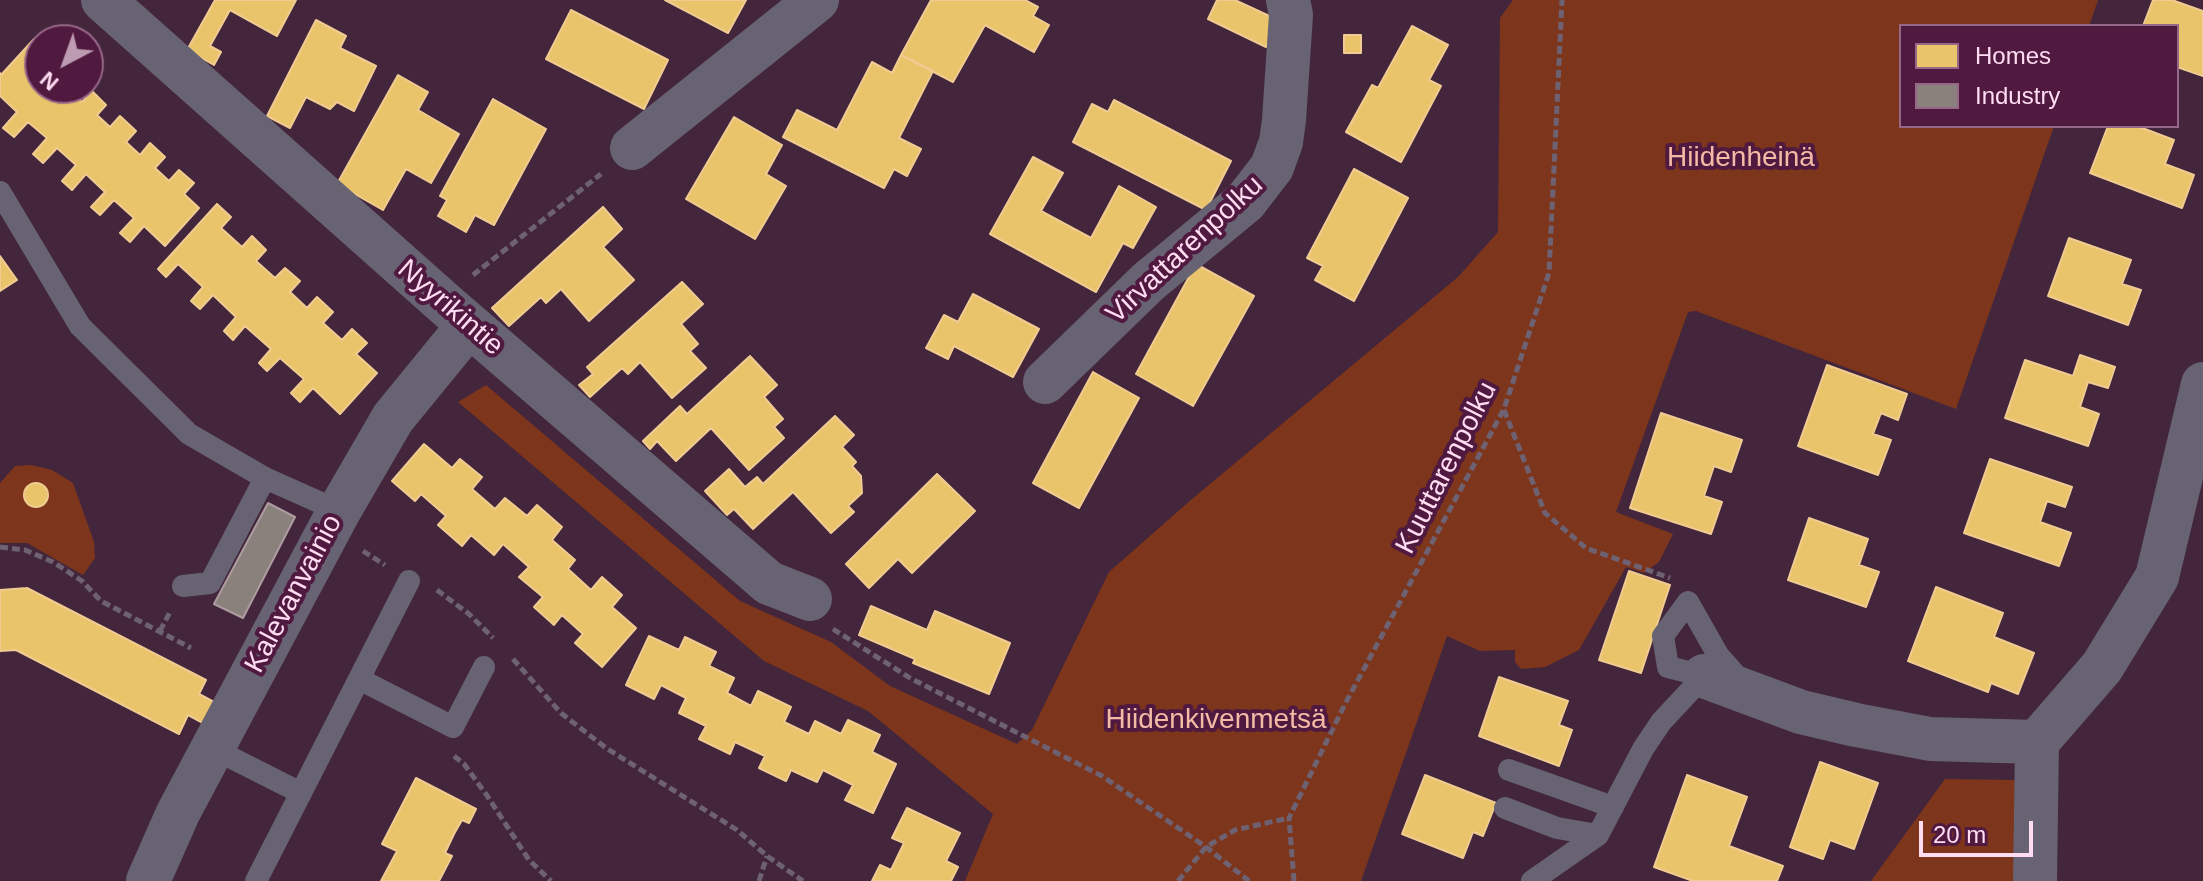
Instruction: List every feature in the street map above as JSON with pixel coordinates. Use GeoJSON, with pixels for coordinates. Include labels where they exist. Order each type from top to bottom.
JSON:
{"type":"FeatureCollection","features":[{"type":"Feature","properties":{"kind":"street","name":"Nyyrikintie"},"geometry":{"type":"LineString","coordinates":[[103,0],[457,315],[769,583],[810,599]]}},
{"type":"Feature","properties":{"kind":"street"},"geometry":{"type":"LineString","coordinates":[[632,148],[817,0]]}},
{"type":"Feature","properties":{"kind":"street","name":"Virvattarenpolku"},"geometry":{"type":"LineString","coordinates":[[1045,382],[1148,282],[1245,202],[1272,167],[1281,142],[1284,120],[1291,15],[1288,0]]}},
{"type":"Feature","properties":{"kind":"street","name":"Kalevanvainio"},"geometry":{"type":"LineString","coordinates":[[148,881],[178,813],[333,522],[457,315]]}},
{"type":"Feature","properties":{"kind":"street"},"geometry":{"type":"LineString","coordinates":[[2035,881],[2037,742],[2102,667],[2157,577],[2203,384]]}},
{"type":"Feature","properties":{"kind":"street"},"geometry":{"type":"LineString","coordinates":[[1704,676],[1801,712],[1856,725],[1930,739],[2037,742]]}},
{"type":"Feature","properties":{"kind":"lane"},"geometry":{"type":"LineString","coordinates":[[0,192],[80,326],[189,434],[333,522]]}},
{"type":"Feature","properties":{"kind":"lane"},"geometry":{"type":"LineString","coordinates":[[183,586],[210,583],[265,478]]}},
{"type":"Feature","properties":{"kind":"lane"},"geometry":{"type":"LineString","coordinates":[[256,881],[409,581]]}},
{"type":"Feature","properties":{"kind":"lane"},"geometry":{"type":"LineString","coordinates":[[1532,881],[1598,835],[1661,722],[1704,676],[1668,667],[1663,636],[1688,602],[1718,655],[1750,691]]}},
{"type":"Feature","properties":{"kind":"lane"},"geometry":{"type":"LineString","coordinates":[[359,679],[453,727],[484,667]]}},
{"type":"Feature","properties":{"kind":"lane"},"geometry":{"type":"LineString","coordinates":[[212,748],[301,793]]}},
{"type":"Feature","properties":{"kind":"lane"},"geometry":{"type":"LineString","coordinates":[[1509,770],[1613,807]]}},
{"type":"Feature","properties":{"kind":"lane"},"geometry":{"type":"LineString","coordinates":[[1505,808],[1557,828],[1598,835]]}},
{"type":"Feature","properties":{"kind":"path","name":"Kuuttarenpolku"},"geometry":{"type":"LineString","coordinates":[[1289,818],[1345,704],[1504,409],[1549,273],[1562,0]]}},
{"type":"Feature","properties":{"kind":"path"},"geometry":{"type":"LineString","coordinates":[[457,315],[470,277],[632,148]]}},
{"type":"Feature","properties":{"kind":"path"},"geometry":{"type":"LineString","coordinates":[[1504,409],[1545,513],[1586,548],[1669,576],[1688,602]]}},
{"type":"Feature","properties":{"kind":"path"},"geometry":{"type":"LineString","coordinates":[[333,522],[347,541],[409,581],[440,591],[499,644]]}},
{"type":"Feature","properties":{"kind":"path"},"geometry":{"type":"LineString","coordinates":[[0,547],[25,550],[53,562],[82,581],[101,601],[191,648]]}},
{"type":"Feature","properties":{"kind":"path"},"geometry":{"type":"LineString","coordinates":[[810,599],[831,628],[910,678],[1102,776],[1206,847],[1249,881]]}},
{"type":"Feature","properties":{"kind":"path"},"geometry":{"type":"LineString","coordinates":[[160,631],[172,609]]}},
{"type":"Feature","properties":{"kind":"path"},"geometry":{"type":"LineString","coordinates":[[508,654],[572,722],[606,748],[737,830],[803,881]]}},
{"type":"Feature","properties":{"kind":"path"},"geometry":{"type":"LineString","coordinates":[[453,727],[443,746],[464,764],[529,860],[551,881]]}},
{"type":"Feature","properties":{"kind":"path"},"geometry":{"type":"LineString","coordinates":[[1178,881],[1206,847],[1235,830],[1289,818],[1294,881]]}},
{"type":"Feature","properties":{"kind":"path"},"geometry":{"type":"LineString","coordinates":[[759,881],[767,856]]}},
{"type":"Feature","properties":{"kind":"green space","name":"Hiidenheinä"},"geometry":{"type":"Polygon","coordinates":[[[1513,0],[2098,0],[2090,24],[1899,24],[1899,128],[2053,128],[1956,409],[1696,311],[1688,312],[1616,512],[1673,534],[1659,562],[1644,573],[1626,567],[1579,650],[1545,667],[1521,669],[1515,662],[1515,650],[1480,651],[1447,636],[1361,881],[965,881],[993,814],[868,711],[764,661],[458,402],[486,385],[740,601],[831,642],[890,686],[1017,744],[1032,730],[1109,572],[1458,277],[1498,232],[1500,18],[1513,0]]]}},
{"type":"Feature","properties":{"kind":"green space"},"geometry":{"type":"Polygon","coordinates":[[[31,465],[52,470],[73,483],[94,542],[95,558],[83,575],[27,543],[0,543],[0,483],[15,466],[31,465]]]}},
{"type":"Feature","properties":{"kind":"green space"},"geometry":{"type":"Polygon","coordinates":[[[1945,779],[2019,780],[2015,881],[1871,881],[1945,779]]]}},
{"type":"Feature","properties":{"kind":"building: Homes"},"geometry":{"type":"Polygon","coordinates":[[[215,0],[296,0],[277,36],[230,10],[210,46],[221,52],[214,65],[187,50],[215,0]]]}},
{"type":"Feature","properties":{"kind":"building: Homes"},"geometry":{"type":"Polygon","coordinates":[[[665,0],[746,0],[728,33],[665,0]]]}},
{"type":"Feature","properties":{"kind":"building: Homes"},"geometry":{"type":"Polygon","coordinates":[[[931,0],[1025,0],[1038,7],[1033,16],[1049,25],[1034,52],[985,25],[953,82],[901,55],[931,0]]]}},
{"type":"Feature","properties":{"kind":"building: Homes"},"geometry":{"type":"Polygon","coordinates":[[[1217,0],[1235,0],[1278,20],[1266,47],[1208,19],[1217,0]]]}},
{"type":"Feature","properties":{"kind":"building: Homes"},"geometry":{"type":"Polygon","coordinates":[[[2153,0],[2172,0],[2203,11],[2203,76],[2179,68],[2179,24],[2144,24],[2153,0]]]}},
{"type":"Feature","properties":{"kind":"building: Homes"},"geometry":{"type":"Polygon","coordinates":[[[571,10],[668,60],[644,109],[546,59],[571,10]]]}},
{"type":"Feature","properties":{"kind":"building: Homes"},"geometry":{"type":"Polygon","coordinates":[[[316,20],[346,36],[340,48],[376,66],[354,111],[337,102],[330,109],[306,97],[290,128],[267,116],[316,20]]]}},
{"type":"Feature","properties":{"kind":"building: Homes"},"geometry":{"type":"Polygon","coordinates":[[[1412,26],[1448,45],[1429,80],[1441,86],[1401,162],[1346,132],[1372,85],[1378,88],[1412,26]]]}},
{"type":"Feature","properties":{"kind":"building: Homes"},"geometry":{"type":"Polygon","coordinates":[[[1344,35],[1361,35],[1361,53],[1344,53],[1344,35]]]}},
{"type":"Feature","properties":{"kind":"building: Homes"},"geometry":{"type":"Polygon","coordinates":[[[24,50],[24,104],[104,103],[106,105],[97,115],[110,127],[120,116],[136,131],[126,142],[140,155],[150,143],[165,157],[155,168],[169,181],[179,170],[194,183],[184,194],[199,208],[165,246],[144,226],[130,242],[120,233],[134,218],[114,200],[100,215],[91,207],[105,192],[86,174],[72,190],[62,181],[76,165],[57,148],[43,163],[33,154],[47,138],[28,122],[14,137],[3,128],[17,112],[0,96],[1,75],[24,50]]]}},
{"type":"Feature","properties":{"kind":"building: Homes"},"geometry":{"type":"Polygon","coordinates":[[[901,55],[933,71],[899,138],[921,149],[907,176],[894,169],[884,188],[783,137],[797,110],[837,130],[872,62],[892,73],[901,55]]]}},
{"type":"Feature","properties":{"kind":"building: Homes"},"geometry":{"type":"Polygon","coordinates":[[[398,75],[428,92],[418,110],[459,134],[431,183],[406,169],[383,210],[337,184],[398,75]]]}},
{"type":"Feature","properties":{"kind":"building: Homes"},"geometry":{"type":"Polygon","coordinates":[[[493,99],[546,129],[494,225],[475,215],[466,232],[438,216],[447,200],[440,196],[493,99]]]}},
{"type":"Feature","properties":{"kind":"building: Homes"},"geometry":{"type":"Polygon","coordinates":[[[1114,100],[1231,161],[1206,210],[1073,142],[1092,104],[1108,112],[1114,100]]]}},
{"type":"Feature","properties":{"kind":"building: Homes"},"geometry":{"type":"Polygon","coordinates":[[[734,117],[782,145],[766,174],[786,186],[755,239],[686,199],[734,117]]]}},
{"type":"Feature","properties":{"kind":"building: Homes"},"geometry":{"type":"Polygon","coordinates":[[[2107,128],[2142,128],[2174,140],[2165,164],[2194,175],[2182,208],[2090,173],[2107,128]]]}},
{"type":"Feature","properties":{"kind":"building: Homes"},"geometry":{"type":"Polygon","coordinates":[[[1033,157],[1063,173],[1041,211],[1091,238],[1119,186],[1156,207],[1133,248],[1123,243],[1096,292],[990,234],[1033,157]]]}},
{"type":"Feature","properties":{"kind":"building: Homes"},"geometry":{"type":"Polygon","coordinates":[[[1354,169],[1408,198],[1354,301],[1315,280],[1323,266],[1307,258],[1354,169]]]}},
{"type":"Feature","properties":{"kind":"building: Homes"},"geometry":{"type":"Polygon","coordinates":[[[217,204],[231,217],[221,228],[242,247],[252,236],[266,250],[256,261],[275,278],[285,268],[300,281],[290,292],[307,308],[317,297],[333,312],[323,323],[342,340],[352,329],[367,343],[356,354],[377,373],[340,414],[313,388],[300,402],[291,393],[304,379],[280,358],[267,371],[259,363],[271,349],[245,326],[233,340],[224,331],[236,317],[213,295],[200,309],[191,301],[203,287],[178,264],[166,277],[158,269],[217,204]]]}},
{"type":"Feature","properties":{"kind":"building: Homes"},"geometry":{"type":"Polygon","coordinates":[[[603,207],[622,229],[603,247],[634,280],[589,321],[561,289],[546,303],[541,297],[509,326],[492,308],[603,207]]]}},
{"type":"Feature","properties":{"kind":"building: Homes"},"geometry":{"type":"Polygon","coordinates":[[[2069,238],[2131,260],[2122,284],[2141,290],[2128,325],[2048,296],[2069,238]]]}},
{"type":"Feature","properties":{"kind":"building: Homes"},"geometry":{"type":"Polygon","coordinates":[[[0,256],[17,280],[0,291],[0,256]]]}},
{"type":"Feature","properties":{"kind":"building: Homes"},"geometry":{"type":"Polygon","coordinates":[[[1196,264],[1254,296],[1193,406],[1136,374],[1196,264]]]}},
{"type":"Feature","properties":{"kind":"building: Homes"},"geometry":{"type":"Polygon","coordinates":[[[682,282],[703,304],[681,324],[698,344],[690,351],[706,368],[672,398],[640,362],[628,374],[622,368],[590,397],[579,385],[593,374],[587,367],[682,282]]]}},
{"type":"Feature","properties":{"kind":"building: Homes"},"geometry":{"type":"Polygon","coordinates":[[[973,294],[1039,329],[1013,377],[954,346],[948,359],[926,348],[944,315],[958,322],[973,294]]]}},
{"type":"Feature","properties":{"kind":"building: Homes"},"geometry":{"type":"Polygon","coordinates":[[[2080,355],[2115,367],[2108,388],[2088,382],[2080,407],[2099,414],[2088,446],[2005,418],[2025,360],[2073,376],[2080,355]]]}},
{"type":"Feature","properties":{"kind":"building: Homes"},"geometry":{"type":"Polygon","coordinates":[[[750,356],[777,385],[764,397],[783,419],[774,427],[784,438],[749,470],[711,428],[676,461],[657,441],[650,449],[643,441],[680,406],[687,414],[750,356]]]}},
{"type":"Feature","properties":{"kind":"building: Homes"},"geometry":{"type":"Polygon","coordinates":[[[1827,365],[1907,394],[1898,420],[1881,413],[1873,434],[1891,440],[1878,475],[1798,446],[1827,365]]]}},
{"type":"Feature","properties":{"kind":"building: Homes"},"geometry":{"type":"Polygon","coordinates":[[[1093,372],[1139,398],[1079,508],[1033,483],[1093,372]]]}},
{"type":"Feature","properties":{"kind":"building: Homes"},"geometry":{"type":"Polygon","coordinates":[[[1661,413],[1742,440],[1731,472],[1714,466],[1704,496],[1722,502],[1711,534],[1630,508],[1661,413]]]}},
{"type":"Feature","properties":{"kind":"building: Homes"},"geometry":{"type":"Polygon","coordinates":[[[835,416],[854,435],[842,447],[856,462],[852,466],[861,476],[862,493],[848,506],[854,512],[831,533],[793,492],[753,529],[734,509],[727,515],[705,491],[729,469],[745,487],[757,477],[763,484],[835,416]]]}},
{"type":"Feature","properties":{"kind":"building: Homes"},"geometry":{"type":"Polygon","coordinates":[[[424,444],[452,468],[460,459],[482,477],[472,489],[495,509],[505,498],[527,516],[537,505],[562,527],[552,540],[575,560],[568,569],[591,590],[602,577],[622,595],[612,607],[636,628],[602,667],[575,643],[583,634],[562,615],[554,625],[534,607],[543,597],[519,577],[529,567],[503,544],[494,555],[471,535],[462,546],[438,525],[446,516],[421,494],[415,501],[392,481],[424,444]]]}},
{"type":"Feature","properties":{"kind":"building: Homes"},"geometry":{"type":"Polygon","coordinates":[[[1990,459],[2072,487],[2065,507],[2047,501],[2040,522],[2071,533],[2059,566],[1964,533],[1990,459]]]}},
{"type":"Feature","properties":{"kind":"building: Homes"},"geometry":{"type":"Polygon","coordinates":[[[937,474],[975,511],[912,573],[898,559],[869,588],[846,564],[937,474]]]}},
{"type":"Feature","properties":{"kind":"building: Homes"},"geometry":{"type":"Polygon","coordinates":[[[36,483],[45,486],[48,495],[45,504],[36,507],[27,504],[24,495],[27,486],[36,483]]]}},
{"type":"Feature","properties":{"kind":"building: Homes"},"geometry":{"type":"Polygon","coordinates":[[[1809,518],[1868,539],[1859,565],[1879,572],[1866,607],[1788,580],[1809,518]]]}},
{"type":"Feature","properties":{"kind":"building: Homes"},"geometry":{"type":"Polygon","coordinates":[[[1629,571],[1670,585],[1641,673],[1599,660],[1629,571]]]}},
{"type":"Feature","properties":{"kind":"building: Homes"},"geometry":{"type":"Polygon","coordinates":[[[1936,587],[2003,613],[1994,637],[2034,653],[2018,694],[1991,683],[1988,692],[1908,661],[1936,587]]]}},
{"type":"Feature","properties":{"kind":"building: Homes"},"geometry":{"type":"Polygon","coordinates":[[[27,588],[206,680],[199,694],[214,702],[203,723],[188,715],[179,734],[16,650],[0,651],[0,590],[27,588]]]}},
{"type":"Feature","properties":{"kind":"building: Homes"},"geometry":{"type":"Polygon","coordinates":[[[871,606],[927,630],[935,611],[1010,643],[989,694],[913,663],[915,659],[859,635],[871,606]]]}},
{"type":"Feature","properties":{"kind":"building: Homes"},"geometry":{"type":"Polygon","coordinates":[[[649,636],[679,650],[685,637],[716,652],[709,666],[734,678],[727,693],[751,706],[758,691],[791,707],[784,722],[809,734],[815,721],[841,734],[848,720],[880,735],[872,752],[896,764],[873,813],[845,800],[853,785],[823,770],[817,782],[791,770],[786,781],[759,768],[765,756],[735,742],[730,754],[699,739],[706,726],[679,713],[686,698],[661,685],[654,699],[626,685],[649,636]]]}},
{"type":"Feature","properties":{"kind":"building: Homes"},"geometry":{"type":"Polygon","coordinates":[[[1499,677],[1568,701],[1559,725],[1572,730],[1559,766],[1479,736],[1499,677]]]}},
{"type":"Feature","properties":{"kind":"building: Homes"},"geometry":{"type":"Polygon","coordinates":[[[1820,762],[1878,783],[1854,849],[1830,840],[1823,859],[1790,847],[1820,762]]]}},
{"type":"Feature","properties":{"kind":"building: Homes"},"geometry":{"type":"Polygon","coordinates":[[[1425,775],[1496,803],[1483,836],[1473,832],[1463,858],[1402,834],[1425,775]]]}},
{"type":"Feature","properties":{"kind":"building: Homes"},"geometry":{"type":"Polygon","coordinates":[[[1687,775],[1747,797],[1729,846],[1783,866],[1777,881],[1693,881],[1654,867],[1687,775]]]}},
{"type":"Feature","properties":{"kind":"building: Homes"},"geometry":{"type":"Polygon","coordinates":[[[416,778],[476,809],[469,823],[462,820],[454,834],[445,853],[452,856],[439,881],[381,881],[397,851],[382,844],[416,778]]]}},
{"type":"Feature","properties":{"kind":"building: Homes"},"geometry":{"type":"Polygon","coordinates":[[[907,808],[960,833],[946,861],[958,867],[951,881],[872,881],[880,865],[891,870],[904,843],[892,838],[907,808]]]}},
{"type":"Feature","properties":{"kind":"building: Industry"},"geometry":{"type":"Polygon","coordinates":[[[268,503],[295,517],[243,618],[214,604],[268,503]]]}},
{"type":"Feature","properties":{"kind":"park label","name":"Hiidenkivenmetsä"},"geometry":{"type":"Point","coordinates":[1216,720]}}]}
